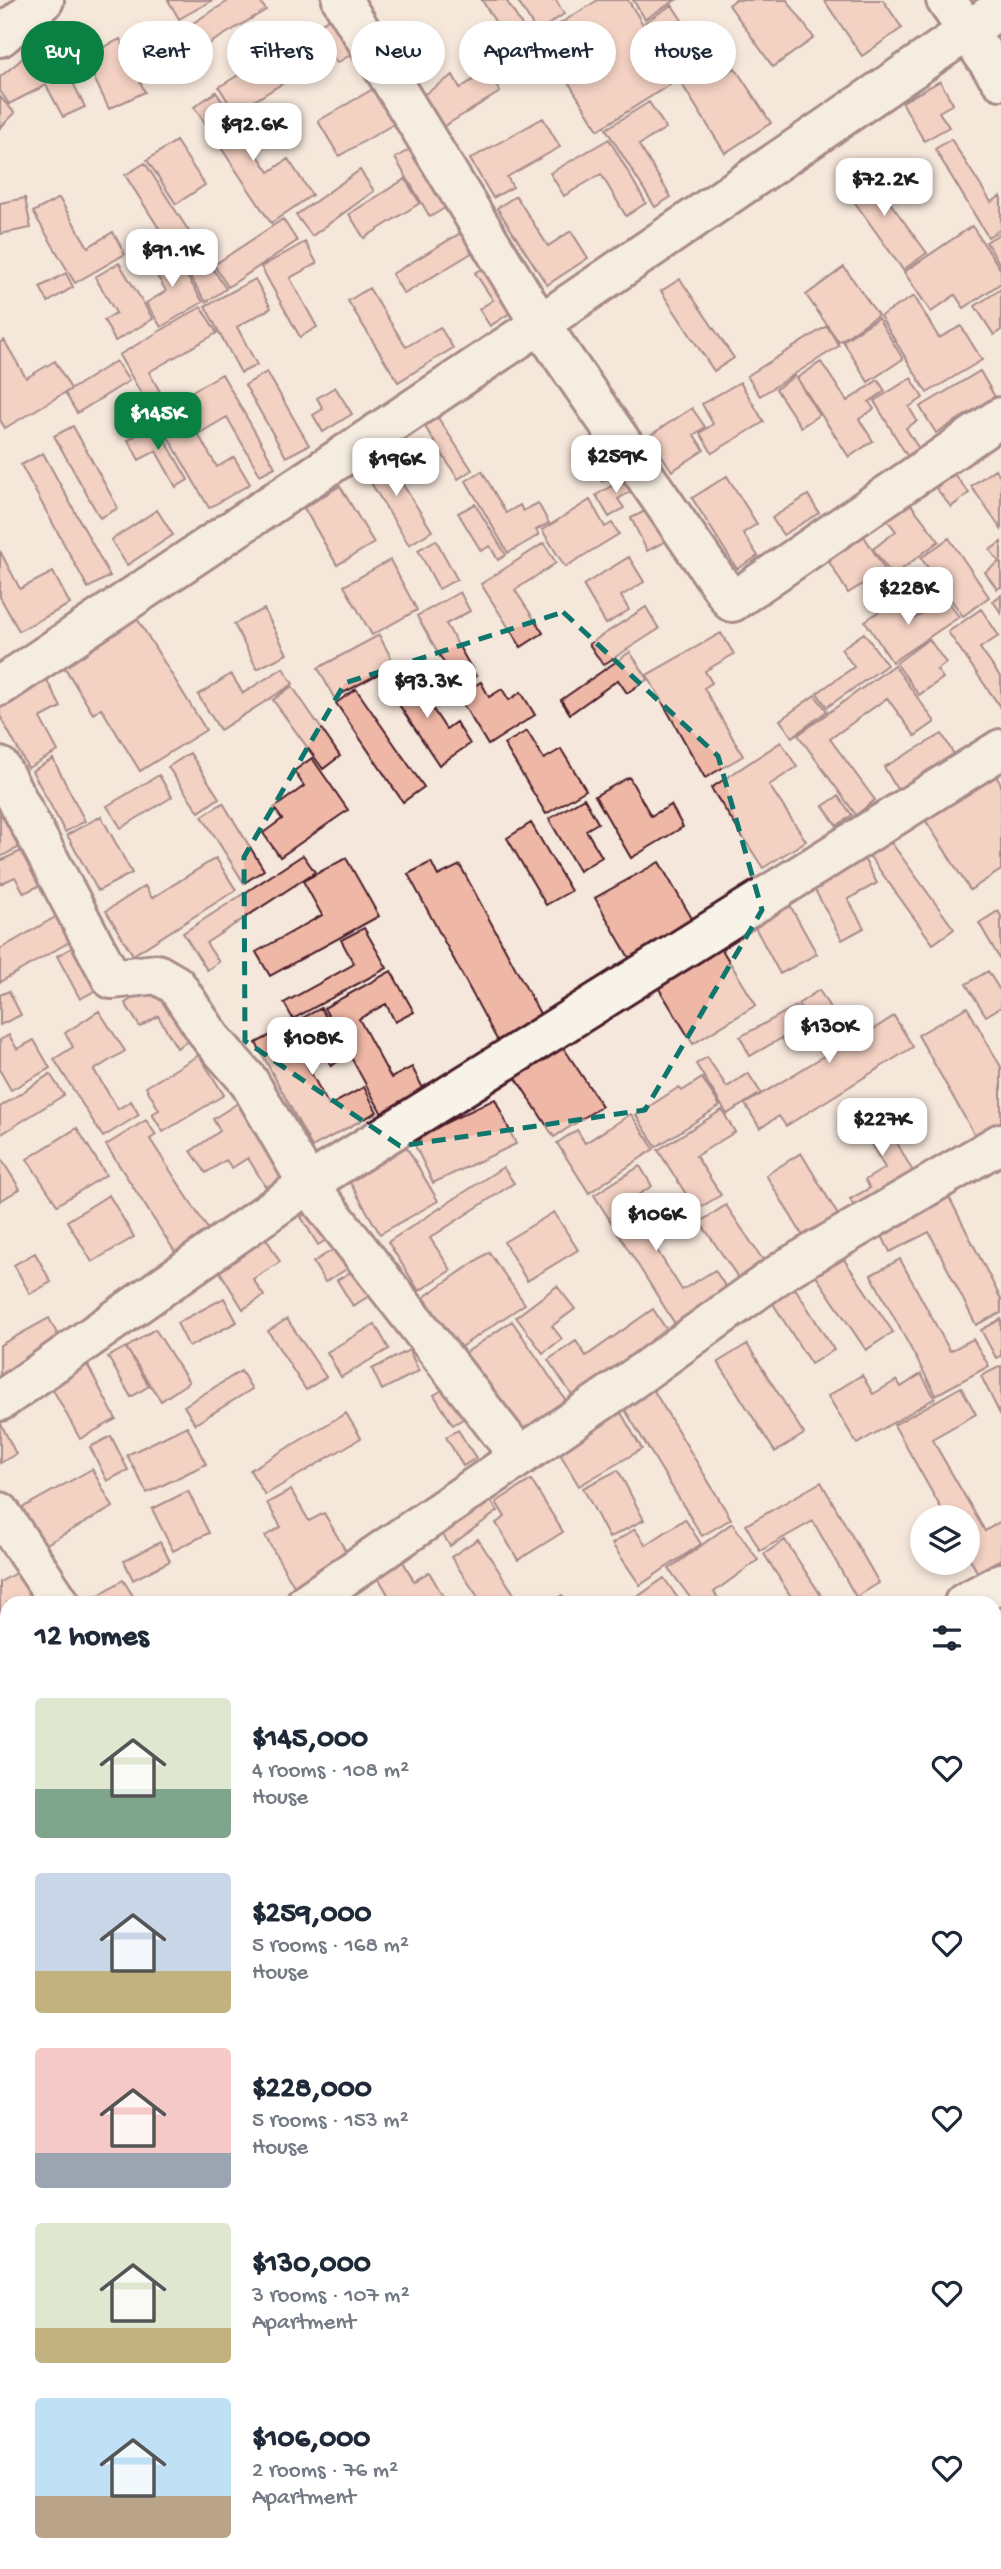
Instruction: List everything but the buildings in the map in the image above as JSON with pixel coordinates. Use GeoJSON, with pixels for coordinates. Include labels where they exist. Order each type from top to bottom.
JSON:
{"type":"FeatureCollection","features":[{"type":"Feature","properties":{"kind":"street"},"geometry":{"type":"LineString","coordinates":[[0,37],[44,0]]}},
{"type":"Feature","properties":{"kind":"street"},"geometry":{"type":"LineString","coordinates":[[342,0],[540,324],[732,602],[1001,417]]}},
{"type":"Feature","properties":{"kind":"street"},"geometry":{"type":"LineString","coordinates":[[0,686],[540,324],[956,15],[1001,8]]}},
{"type":"Feature","properties":{"kind":"street"},"geometry":{"type":"LineString","coordinates":[[956,15],[1001,80]]}},
{"type":"Feature","properties":{"kind":"street"},"geometry":{"type":"LineString","coordinates":[[0,1401],[308,1184],[1001,749]]}},
{"type":"Feature","properties":{"kind":"street"},"geometry":{"type":"LineString","coordinates":[[0,767],[112,979],[157,974],[176,985],[211,1038],[248,1080],[308,1184],[519,1456]]}},
{"type":"Feature","properties":{"kind":"street"},"geometry":{"type":"LineString","coordinates":[[316,1596],[633,1380],[786,1269],[1001,1143]]}},
{"type":"Feature","properties":{"kind":"street"},"geometry":{"type":"LineString","coordinates":[[0,1511],[55,1596]]}},
{"type":"Feature","properties":{"kind":"street"},"geometry":{"type":"LineString","coordinates":[[977,1596],[1001,1583]]}},
{"type":"Feature","properties":{"kind":"highlighted area"},"geometry":{"type":"Polygon","coordinates":[[[563,612],[718,756],[762,910],[645,1110],[400,1146],[245,1041],[244,857],[345,683],[563,612]]]}}]}
